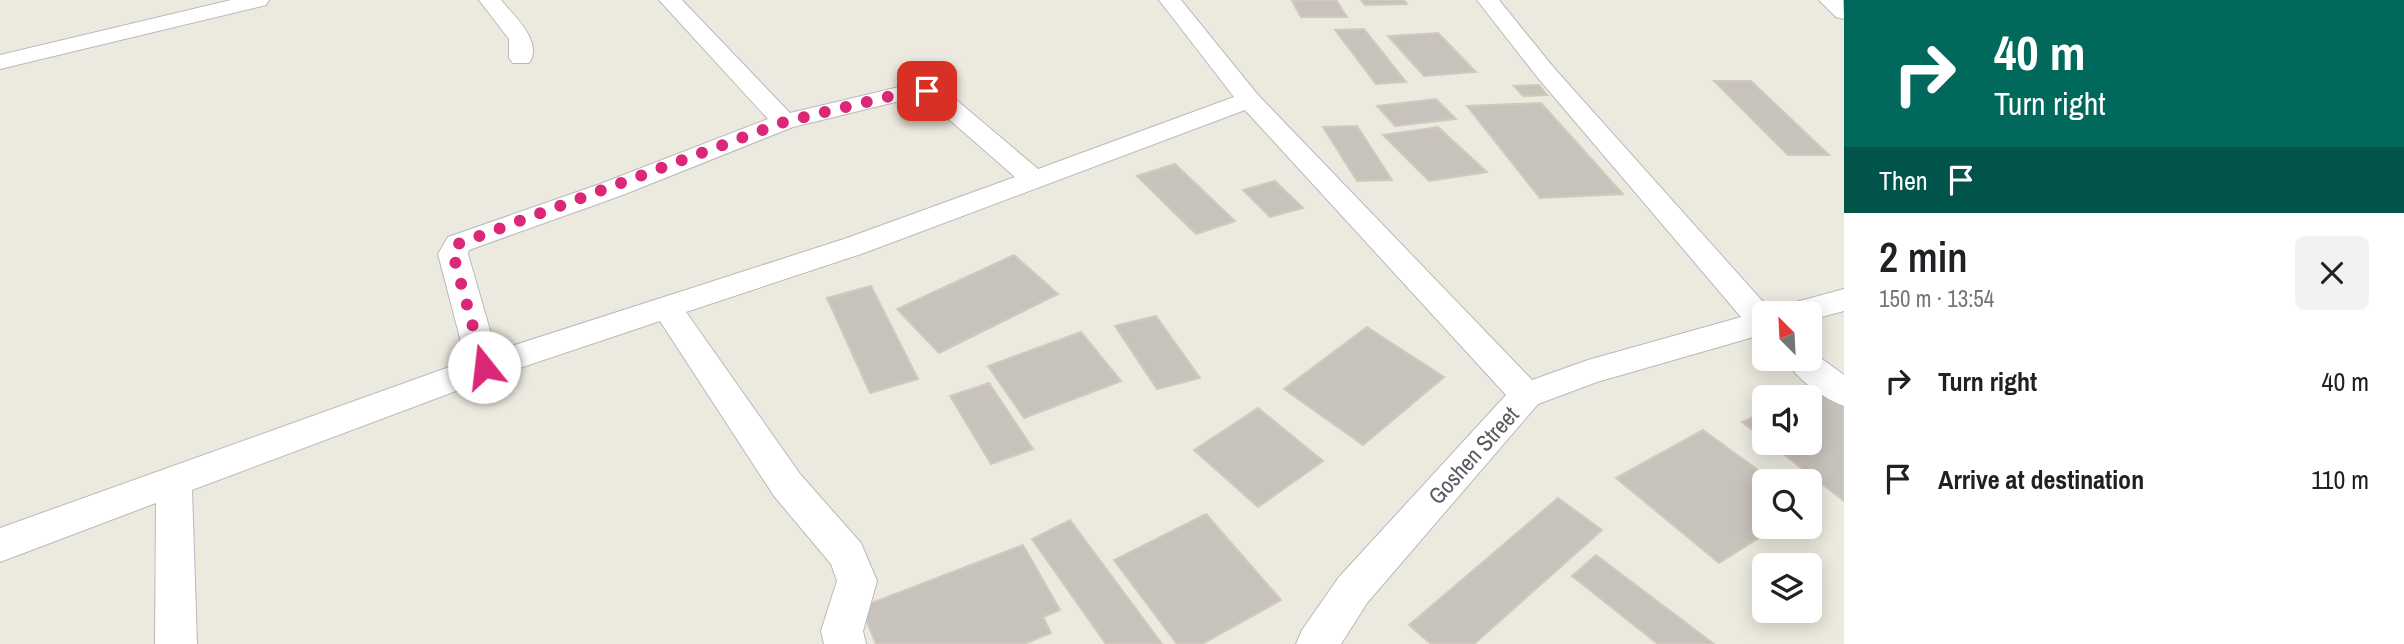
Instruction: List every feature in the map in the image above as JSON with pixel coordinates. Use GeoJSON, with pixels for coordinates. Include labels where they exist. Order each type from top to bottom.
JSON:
{"type":"FeatureCollection","features":[{"type":"Feature","properties":{"kind":"street"},"geometry":{"type":"LineString","coordinates":[[0,62],[258,0]]}},
{"type":"Feature","properties":{"kind":"street"},"geometry":{"type":"LineString","coordinates":[[489,0],[520,39],[521,58]]}},
{"type":"Feature","properties":{"kind":"street"},"geometry":{"type":"LineString","coordinates":[[670,0],[784,122]]}},
{"type":"Feature","properties":{"kind":"street"},"geometry":{"type":"LineString","coordinates":[[1170,0],[1250,100],[1526,395]]}},
{"type":"Feature","properties":{"kind":"street"},"geometry":{"type":"LineString","coordinates":[[1488,0],[1546,73],[1752,309]]}},
{"type":"Feature","properties":{"kind":"street"},"geometry":{"type":"LineString","coordinates":[[1830,0],[1844,12]]}},
{"type":"Feature","properties":{"kind":"street"},"geometry":{"type":"LineString","coordinates":[[484,367],[453,254],[458,244],[784,122],[916,90],[927,91],[938,97],[1034,179]]}},
{"type":"Feature","properties":{"kind":"street"},"geometry":{"type":"LineString","coordinates":[[0,545],[484,367],[854,246],[1250,100]]}},
{"type":"Feature","properties":{"kind":"street"},"geometry":{"type":"LineString","coordinates":[[1822,306],[1844,300]]}},
{"type":"Feature","properties":{"kind":"street"},"geometry":{"type":"LineString","coordinates":[[667,308],[787,485],[847,555],[857,581],[842,631],[845,644]]}},
{"type":"Feature","properties":{"kind":"street","name":"Goshen Street"},"geometry":{"type":"LineString","coordinates":[[1317,644],[1353,590],[1526,395],[1588,372],[1752,326]]}},
{"type":"Feature","properties":{"kind":"street"},"geometry":{"type":"LineString","coordinates":[[1816,371],[1844,393]]}},
{"type":"Feature","properties":{"kind":"street"},"geometry":{"type":"LineString","coordinates":[[174,482],[176,644]]}},
{"type":"Feature","properties":{"kind":"building"},"geometry":{"type":"Polygon","coordinates":[[[1336,0],[1347,17],[1301,17],[1292,1],[1336,0]]]}},
{"type":"Feature","properties":{"kind":"building"},"geometry":{"type":"Polygon","coordinates":[[[1361,0],[1404,0],[1407,4],[1365,5],[1361,0]]]}},
{"type":"Feature","properties":{"kind":"building"},"geometry":{"type":"Polygon","coordinates":[[[1364,29],[1406,82],[1376,84],[1335,30],[1364,29]]]}},
{"type":"Feature","properties":{"kind":"building"},"geometry":{"type":"Polygon","coordinates":[[[1438,33],[1476,72],[1424,76],[1388,36],[1438,33]]]}},
{"type":"Feature","properties":{"kind":"building"},"geometry":{"type":"Polygon","coordinates":[[[1714,81],[1751,81],[1829,155],[1788,155],[1714,81]]]}},
{"type":"Feature","properties":{"kind":"building"},"geometry":{"type":"Polygon","coordinates":[[[1539,85],[1547,95],[1523,96],[1514,86],[1539,85]]]}},
{"type":"Feature","properties":{"kind":"building"},"geometry":{"type":"Polygon","coordinates":[[[1436,99],[1456,119],[1395,126],[1377,106],[1436,99]]]}},
{"type":"Feature","properties":{"kind":"building"},"geometry":{"type":"Polygon","coordinates":[[[1541,103],[1623,194],[1540,198],[1467,106],[1541,103]]]}},
{"type":"Feature","properties":{"kind":"building"},"geometry":{"type":"Polygon","coordinates":[[[1357,126],[1392,180],[1357,181],[1323,127],[1357,126]]]}},
{"type":"Feature","properties":{"kind":"building"},"geometry":{"type":"Polygon","coordinates":[[[1438,127],[1487,172],[1429,181],[1383,135],[1438,127]]]}},
{"type":"Feature","properties":{"kind":"building"},"geometry":{"type":"Polygon","coordinates":[[[1175,164],[1235,221],[1196,234],[1137,176],[1175,164]]]}},
{"type":"Feature","properties":{"kind":"building"},"geometry":{"type":"Polygon","coordinates":[[[1275,181],[1303,208],[1270,217],[1243,190],[1275,181]]]}},
{"type":"Feature","properties":{"kind":"building"},"geometry":{"type":"Polygon","coordinates":[[[1014,255],[1058,294],[939,353],[897,309],[1014,255]]]}},
{"type":"Feature","properties":{"kind":"building"},"geometry":{"type":"Polygon","coordinates":[[[871,286],[918,379],[870,393],[827,298],[871,286]]]}},
{"type":"Feature","properties":{"kind":"building"},"geometry":{"type":"Polygon","coordinates":[[[1156,316],[1200,378],[1157,389],[1115,326],[1156,316]]]}},
{"type":"Feature","properties":{"kind":"building"},"geometry":{"type":"Polygon","coordinates":[[[1367,327],[1444,377],[1363,445],[1284,389],[1367,327]]]}},
{"type":"Feature","properties":{"kind":"building"},"geometry":{"type":"Polygon","coordinates":[[[1081,332],[1121,381],[1024,418],[988,366],[1081,332]]]}},
{"type":"Feature","properties":{"kind":"building"},"geometry":{"type":"Polygon","coordinates":[[[989,383],[1033,449],[991,464],[950,396],[989,383]]]}},
{"type":"Feature","properties":{"kind":"building"},"geometry":{"type":"Polygon","coordinates":[[[1822,387],[1844,403],[1844,501],[1822,484],[1822,469],[1803,469],[1785,455],[1822,455],[1822,387]]]}},
{"type":"Feature","properties":{"kind":"building"},"geometry":{"type":"Polygon","coordinates":[[[1258,408],[1323,461],[1258,507],[1194,450],[1258,408]]]}},
{"type":"Feature","properties":{"kind":"building"},"geometry":{"type":"Polygon","coordinates":[[[1752,417],[1752,430],[1742,422],[1752,417]]]}},
{"type":"Feature","properties":{"kind":"building"},"geometry":{"type":"Polygon","coordinates":[[[1703,430],[1757,469],[1752,469],[1752,539],[1757,539],[1719,563],[1616,478],[1703,430]]]}},
{"type":"Feature","properties":{"kind":"building"},"geometry":{"type":"Polygon","coordinates":[[[1558,498],[1602,530],[1474,644],[1431,644],[1409,625],[1558,498]]]}},
{"type":"Feature","properties":{"kind":"building"},"geometry":{"type":"Polygon","coordinates":[[[1206,514],[1281,600],[1202,644],[1177,644],[1114,560],[1206,514]]]}},
{"type":"Feature","properties":{"kind":"building"},"geometry":{"type":"Polygon","coordinates":[[[1070,520],[1162,644],[1106,644],[1032,539],[1070,520]]]}},
{"type":"Feature","properties":{"kind":"building"},"geometry":{"type":"Polygon","coordinates":[[[1023,545],[1060,610],[1043,617],[1051,633],[1024,644],[876,644],[861,607],[1023,545]]]}},
{"type":"Feature","properties":{"kind":"building"},"geometry":{"type":"Polygon","coordinates":[[[1596,555],[1714,644],[1658,644],[1572,576],[1596,555]]]}},
{"type":"Feature","properties":{"kind":"route"},"geometry":{"type":"LineString","coordinates":[[484,367],[453,254],[458,244],[610,190],[685,158],[784,122],[916,90],[927,91]]}}]}
